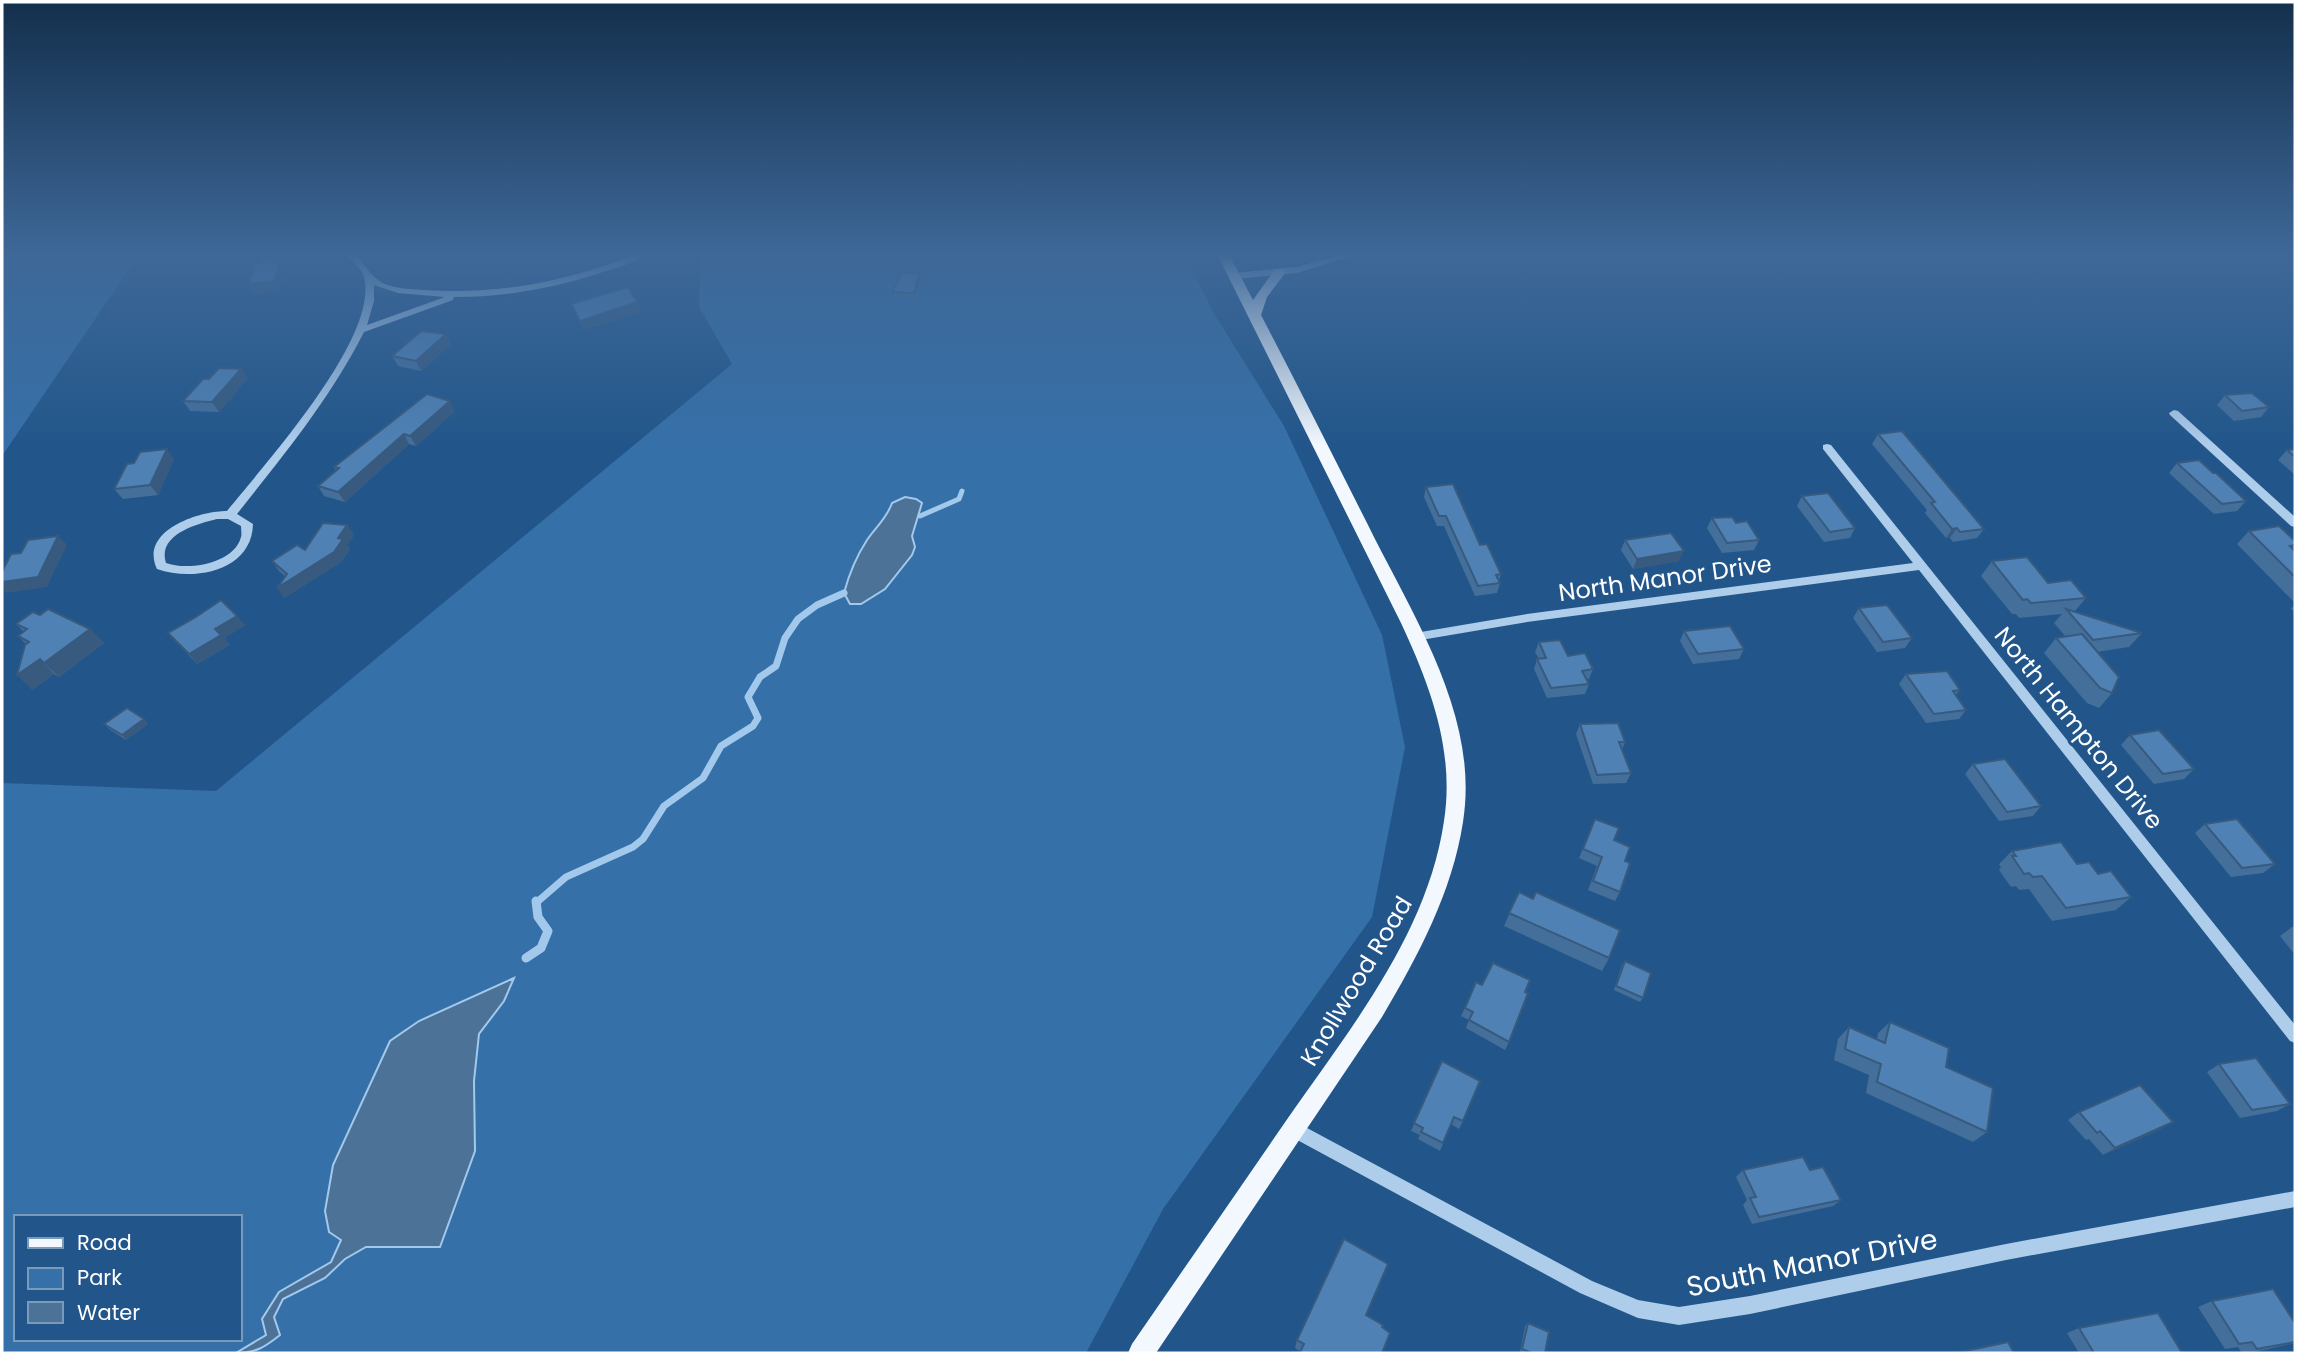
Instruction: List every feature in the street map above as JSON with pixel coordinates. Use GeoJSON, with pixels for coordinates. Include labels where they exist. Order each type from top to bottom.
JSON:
{"type":"FeatureCollection","features":[{"type":"Feature","properties":{"kind":"main road","name":"Knollwood Road"},"geometry":{"type":"LineString","coordinates":[[1141,1353],[1368,1019],[1416,937],[1437,892],[1448,855],[1457,792],[1456,767],[1446,716],[1415,637],[1256,319]]}},
{"type":"Feature","properties":{"kind":"street"},"geometry":{"type":"LineString","coordinates":[[230,515],[241,518],[247,524],[249,532],[246,541],[226,560],[204,569],[182,573],[161,566],[157,559],[158,550],[174,531],[202,517],[230,515],[344,366],[365,319]]}},
{"type":"Feature","properties":{"kind":"street"},"geometry":{"type":"LineString","coordinates":[[362,330],[391,319]]}},
{"type":"Feature","properties":{"kind":"street"},"geometry":{"type":"LineString","coordinates":[[2174,413],[2295,523]]}},
{"type":"Feature","properties":{"kind":"street","name":"North Hampton Drive"},"geometry":{"type":"LineString","coordinates":[[1827,447],[2295,1036]]}},
{"type":"Feature","properties":{"kind":"street","name":"North Manor Drive"},"geometry":{"type":"LineString","coordinates":[[1415,637],[1527,618],[1921,566]]}},
{"type":"Feature","properties":{"kind":"street","name":"South Manor Drive"},"geometry":{"type":"LineString","coordinates":[[1294,1129],[1575,1282],[1638,1309],[1679,1316],[1750,1305],[2006,1252],[2295,1199]]}},
{"type":"Feature","properties":{"kind":"green space"},"geometry":{"type":"Polygon","coordinates":[[[2,319],[95,319],[2,456],[2,319]]]}},
{"type":"Feature","properties":{"kind":"green space"},"geometry":{"type":"Polygon","coordinates":[[[706,319],[1218,319],[1284,426],[1382,635],[1405,747],[1372,917],[1163,1209],[1086,1353],[2,1353],[2,783],[216,791],[732,364],[706,319]]]}},
{"type":"Feature","properties":{"kind":"water"},"geometry":{"type":"Polygon","coordinates":[[[905,497],[922,503],[912,536],[915,547],[912,555],[885,589],[861,604],[850,604],[844,593],[859,553],[892,503],[905,497]]]}},
{"type":"Feature","properties":{"kind":"water"},"geometry":{"type":"Polygon","coordinates":[[[514,978],[504,1001],[479,1034],[474,1081],[475,1151],[440,1247],[366,1247],[345,1259],[325,1278],[283,1299],[274,1317],[280,1335],[260,1348],[236,1353],[266,1335],[262,1319],[279,1292],[331,1262],[341,1240],[329,1232],[325,1211],[333,1165],[390,1041],[419,1021],[514,978]]]}},
{"type":"Feature","properties":{"kind":"building"},"geometry":{"type":"Polygon","coordinates":[[[421,331],[446,334],[416,361],[392,356],[421,331]]]}},
{"type":"Feature","properties":{"kind":"building"},"geometry":{"type":"Polygon","coordinates":[[[219,368],[241,369],[212,402],[183,401],[203,379],[209,379],[219,368]]]}},
{"type":"Feature","properties":{"kind":"building"},"geometry":{"type":"Polygon","coordinates":[[[2252,393],[2269,407],[2242,411],[2225,395],[2252,393]]]}},
{"type":"Feature","properties":{"kind":"building"},"geometry":{"type":"Polygon","coordinates":[[[427,394],[450,401],[410,436],[404,434],[338,492],[318,486],[339,468],[334,467],[427,394]]]}},
{"type":"Feature","properties":{"kind":"building"},"geometry":{"type":"Polygon","coordinates":[[[1902,431],[1984,529],[1960,532],[1957,528],[1952,529],[1931,503],[1935,502],[1878,434],[1902,431]]]}},
{"type":"Feature","properties":{"kind":"building"},"geometry":{"type":"Polygon","coordinates":[[[167,449],[150,485],[114,489],[127,464],[134,463],[140,452],[167,449]]]}},
{"type":"Feature","properties":{"kind":"building"},"geometry":{"type":"Polygon","coordinates":[[[2295,449],[2295,457],[2287,450],[2295,449]]]}},
{"type":"Feature","properties":{"kind":"building"},"geometry":{"type":"Polygon","coordinates":[[[2199,460],[2246,501],[2222,504],[2177,463],[2199,460]]]}},
{"type":"Feature","properties":{"kind":"building"},"geometry":{"type":"Polygon","coordinates":[[[1453,484],[1480,545],[1487,544],[1501,574],[1496,575],[1500,583],[1478,586],[1446,516],[1439,516],[1426,487],[1453,484]]]}},
{"type":"Feature","properties":{"kind":"building"},"geometry":{"type":"Polygon","coordinates":[[[1828,493],[1855,528],[1830,532],[1802,496],[1828,493]]]}},
{"type":"Feature","properties":{"kind":"building"},"geometry":{"type":"Polygon","coordinates":[[[1732,517],[1736,523],[1747,521],[1759,540],[1727,543],[1712,518],[1732,517]]]}},
{"type":"Feature","properties":{"kind":"building"},"geometry":{"type":"Polygon","coordinates":[[[323,523],[347,525],[338,538],[343,539],[334,552],[277,588],[287,574],[272,561],[297,545],[305,550],[323,523]]]}},
{"type":"Feature","properties":{"kind":"building"},"geometry":{"type":"Polygon","coordinates":[[[2279,526],[2295,541],[2295,545],[2290,546],[2295,551],[2295,577],[2249,531],[2279,526]]]}},
{"type":"Feature","properties":{"kind":"building"},"geometry":{"type":"Polygon","coordinates":[[[1671,533],[1684,551],[1637,559],[1625,540],[1671,533]]]}},
{"type":"Feature","properties":{"kind":"building"},"geometry":{"type":"Polygon","coordinates":[[[58,536],[38,577],[2,582],[2,572],[11,554],[21,553],[28,540],[58,536]]]}},
{"type":"Feature","properties":{"kind":"building"},"geometry":{"type":"Polygon","coordinates":[[[2027,557],[2048,583],[2071,580],[2086,598],[2031,603],[2027,599],[2023,600],[1992,561],[2027,557]]]}},
{"type":"Feature","properties":{"kind":"building"},"geometry":{"type":"Polygon","coordinates":[[[221,600],[237,616],[215,629],[221,635],[189,654],[168,633],[221,600]]]}},
{"type":"Feature","properties":{"kind":"building"},"geometry":{"type":"Polygon","coordinates":[[[1887,605],[1912,638],[1883,642],[1859,608],[1887,605]]]}},
{"type":"Feature","properties":{"kind":"building"},"geometry":{"type":"Polygon","coordinates":[[[48,609],[90,629],[44,663],[40,659],[17,675],[25,645],[29,642],[18,636],[27,629],[16,624],[33,612],[40,615],[48,609]]]}},
{"type":"Feature","properties":{"kind":"building"},"geometry":{"type":"Polygon","coordinates":[[[2066,609],[2142,633],[2093,640],[2066,609]]]}},
{"type":"Feature","properties":{"kind":"building"},"geometry":{"type":"Polygon","coordinates":[[[1730,626],[1744,649],[1698,654],[1684,631],[1730,626]]]}},
{"type":"Feature","properties":{"kind":"building"},"geometry":{"type":"Polygon","coordinates":[[[2082,634],[2119,677],[2112,693],[2100,688],[2056,638],[2082,634]]]}},
{"type":"Feature","properties":{"kind":"building"},"geometry":{"type":"Polygon","coordinates":[[[1560,640],[1568,656],[1585,653],[1593,669],[1582,671],[1589,684],[1551,688],[1537,659],[1546,658],[1539,642],[1560,640]]]}},
{"type":"Feature","properties":{"kind":"building"},"geometry":{"type":"Polygon","coordinates":[[[1947,671],[1960,690],[1953,691],[1966,710],[1934,714],[1906,674],[1947,671]]]}},
{"type":"Feature","properties":{"kind":"building"},"geometry":{"type":"Polygon","coordinates":[[[127,708],[144,719],[122,735],[104,724],[127,708]]]}},
{"type":"Feature","properties":{"kind":"building"},"geometry":{"type":"Polygon","coordinates":[[[1618,723],[1625,742],[1619,742],[1631,773],[1597,775],[1580,724],[1618,723]]]}},
{"type":"Feature","properties":{"kind":"building"},"geometry":{"type":"Polygon","coordinates":[[[2159,730],[2194,769],[2163,774],[2130,735],[2159,730]]]}},
{"type":"Feature","properties":{"kind":"building"},"geometry":{"type":"Polygon","coordinates":[[[2005,759],[2041,806],[2007,812],[1973,764],[2005,759]]]}},
{"type":"Feature","properties":{"kind":"building"},"geometry":{"type":"Polygon","coordinates":[[[1595,819],[1619,828],[1614,840],[1630,847],[1625,861],[1630,863],[1620,892],[1593,881],[1602,857],[1583,849],[1595,819]]]}},
{"type":"Feature","properties":{"kind":"building"},"geometry":{"type":"Polygon","coordinates":[[[2237,819],[2275,864],[2242,868],[2205,824],[2237,819]]]}},
{"type":"Feature","properties":{"kind":"building"},"geometry":{"type":"Polygon","coordinates":[[[2061,842],[2077,864],[2089,862],[2098,874],[2111,871],[2131,897],[2066,908],[2042,876],[2024,874],[2012,856],[2016,856],[2012,851],[2061,842]]]}},
{"type":"Feature","properties":{"kind":"building"},"geometry":{"type":"Polygon","coordinates":[[[1519,892],[1533,899],[1536,892],[1620,930],[1609,958],[1509,913],[1519,892]]]}},
{"type":"Feature","properties":{"kind":"building"},"geometry":{"type":"Polygon","coordinates":[[[1625,961],[1651,973],[1643,998],[1616,986],[1625,961]]]}},
{"type":"Feature","properties":{"kind":"building"},"geometry":{"type":"Polygon","coordinates":[[[1493,963],[1530,980],[1525,992],[1528,993],[1509,1042],[1469,1020],[1473,1012],[1465,1008],[1476,982],[1482,985],[1493,963]]]}},
{"type":"Feature","properties":{"kind":"building"},"geometry":{"type":"Polygon","coordinates":[[[1890,1022],[1949,1048],[1946,1067],[1993,1088],[1987,1132],[1877,1082],[1881,1064],[1845,1049],[1849,1027],[1885,1043],[1890,1022]]]}},
{"type":"Feature","properties":{"kind":"building"},"geometry":{"type":"Polygon","coordinates":[[[2256,1058],[2290,1104],[2252,1110],[2219,1064],[2256,1058]]]}},
{"type":"Feature","properties":{"kind":"building"},"geometry":{"type":"Polygon","coordinates":[[[1442,1061],[1480,1081],[1463,1121],[1454,1117],[1443,1143],[1421,1132],[1423,1128],[1414,1123],[1442,1061]]]}},
{"type":"Feature","properties":{"kind":"building"},"geometry":{"type":"Polygon","coordinates":[[[2140,1085],[2173,1122],[2115,1148],[2100,1131],[2097,1133],[2079,1112],[2140,1085]]]}},
{"type":"Feature","properties":{"kind":"building"},"geometry":{"type":"Polygon","coordinates":[[[1803,1157],[1810,1170],[1823,1167],[1841,1200],[1759,1217],[1750,1198],[1756,1197],[1743,1170],[1803,1157]]]}},
{"type":"Feature","properties":{"kind":"building"},"geometry":{"type":"Polygon","coordinates":[[[1344,1239],[1388,1264],[1366,1315],[1383,1325],[1390,1333],[1382,1353],[1302,1353],[1300,1352],[1304,1344],[1297,1340],[1344,1239]]]}},
{"type":"Feature","properties":{"kind":"building"},"geometry":{"type":"Polygon","coordinates":[[[2273,1289],[2295,1323],[2295,1342],[2257,1349],[2252,1342],[2239,1344],[2212,1301],[2273,1289]]]}},
{"type":"Feature","properties":{"kind":"building"},"geometry":{"type":"Polygon","coordinates":[[[2158,1313],[2182,1353],[2094,1353],[2079,1328],[2158,1313]]]}},
{"type":"Feature","properties":{"kind":"building"},"geometry":{"type":"Polygon","coordinates":[[[1528,1323],[1549,1332],[1545,1353],[1532,1353],[1522,1349],[1528,1323]]]}},
{"type":"Feature","properties":{"kind":"building"},"geometry":{"type":"Polygon","coordinates":[[[2008,1342],[2014,1353],[1956,1353],[2008,1342]]]}},
{"type":"Feature","properties":{"kind":"waterway"},"geometry":{"type":"LineString","coordinates":[[920,516],[959,499],[962,491]]}},
{"type":"Feature","properties":{"kind":"waterway"},"geometry":{"type":"LineString","coordinates":[[536,903],[566,877],[633,847],[643,839],[664,806],[703,778],[721,746],[753,726],[758,718],[748,697],[760,677],[776,666],[785,638],[798,619],[817,605],[844,593]]}},
{"type":"Feature","properties":{"kind":"waterway"},"geometry":{"type":"LineString","coordinates":[[526,958],[541,948],[548,931],[538,917],[536,903]]}}]}
